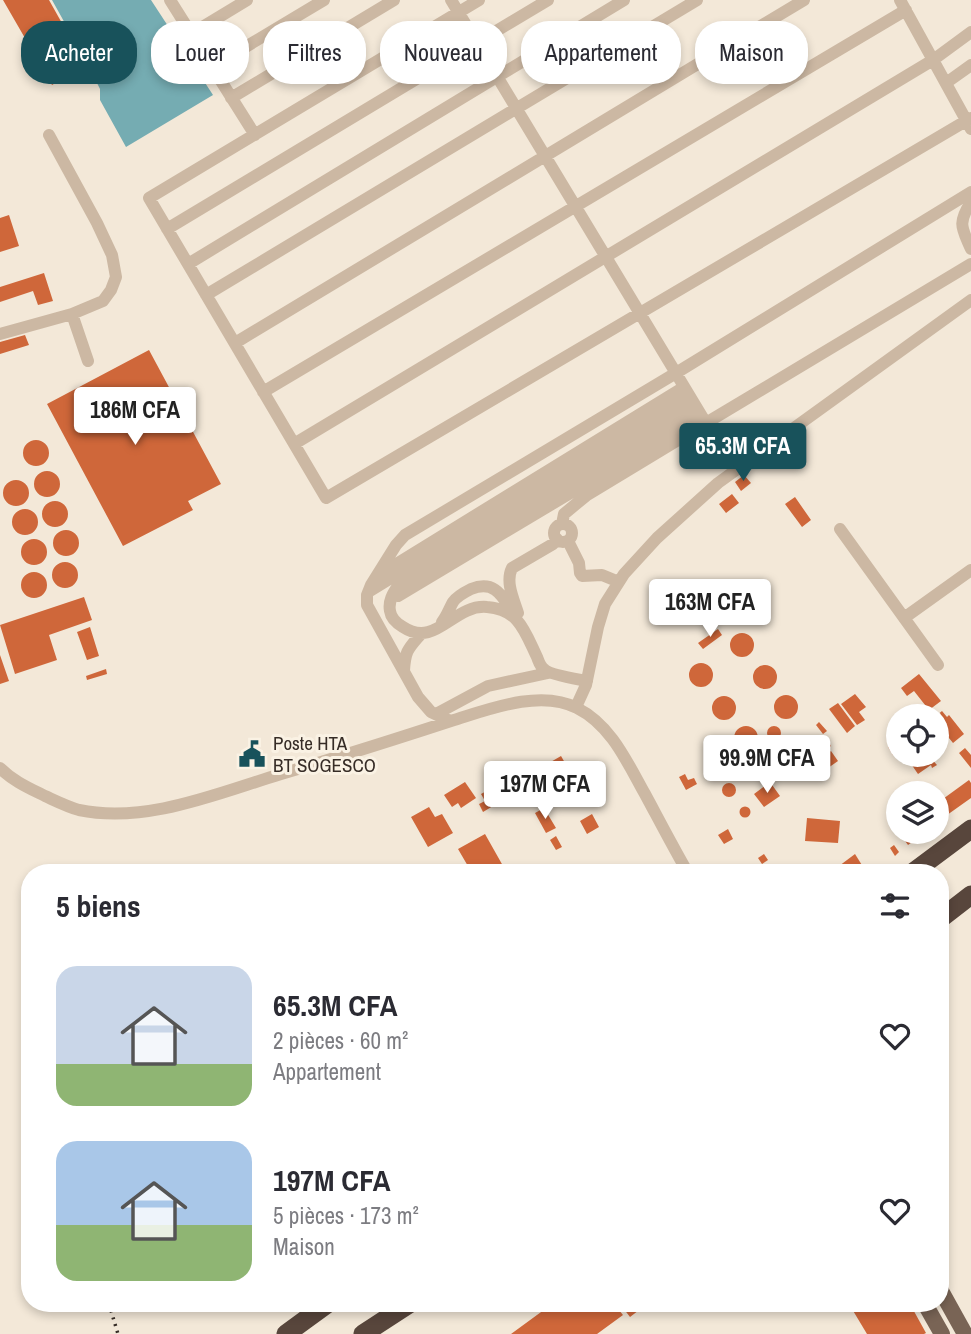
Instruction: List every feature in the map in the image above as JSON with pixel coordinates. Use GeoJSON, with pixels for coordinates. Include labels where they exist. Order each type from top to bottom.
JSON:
{"type":"FeatureCollection","features":[{"type":"Feature","properties":{"kind":"highway"},"geometry":{"type":"LineString","coordinates":[[924,864],[971,829]]}},
{"type":"Feature","properties":{"kind":"highway"},"geometry":{"type":"LineString","coordinates":[[949,912],[971,895]]}},
{"type":"Feature","properties":{"kind":"highway"},"geometry":{"type":"LineString","coordinates":[[286,1334],[316,1312]]}},
{"type":"Feature","properties":{"kind":"highway"},"geometry":{"type":"LineString","coordinates":[[363,1334],[397,1312]]}},
{"type":"Feature","properties":{"kind":"main road"},"geometry":{"type":"LineString","coordinates":[[949,1305],[965,1334]]}},
{"type":"Feature","properties":{"kind":"main road"},"geometry":{"type":"LineString","coordinates":[[930,1312],[942,1334]]}},
{"type":"Feature","properties":{"kind":"lane"},"geometry":{"type":"LineString","coordinates":[[170,0],[183,21]]}},
{"type":"Feature","properties":{"kind":"lane"},"geometry":{"type":"LineString","coordinates":[[212,21],[247,0]]}},
{"type":"Feature","properties":{"kind":"lane"},"geometry":{"type":"LineString","coordinates":[[249,45],[324,0]]}},
{"type":"Feature","properties":{"kind":"lane"},"geometry":{"type":"LineString","coordinates":[[231,97],[394,0]]}},
{"type":"Feature","properties":{"kind":"lane"},"geometry":{"type":"LineString","coordinates":[[451,0],[464,21]]}},
{"type":"Feature","properties":{"kind":"lane"},"geometry":{"type":"LineString","coordinates":[[263,392],[575,206],[903,5],[970,122],[326,498],[263,392],[149,198],[479,0]]}},
{"type":"Feature","properties":{"kind":"lane"},"geometry":{"type":"LineString","coordinates":[[507,25],[548,0]]}},
{"type":"Feature","properties":{"kind":"lane"},"geometry":{"type":"LineString","coordinates":[[507,71],[624,0]]}},
{"type":"Feature","properties":{"kind":"lane"},"geometry":{"type":"LineString","coordinates":[[206,295],[697,0]]}},
{"type":"Feature","properties":{"kind":"lane"},"geometry":{"type":"LineString","coordinates":[[235,343],[804,0]]}},
{"type":"Feature","properties":{"kind":"lane"},"geometry":{"type":"LineString","coordinates":[[294,444],[933,60],[971,32]]}},
{"type":"Feature","properties":{"kind":"lane"},"geometry":{"type":"LineString","coordinates":[[946,83],[971,65]]}},
{"type":"Feature","properties":{"kind":"lane"},"geometry":{"type":"LineString","coordinates":[[223,84],[255,135]]}},
{"type":"Feature","properties":{"kind":"lane"},"geometry":{"type":"LineString","coordinates":[[167,229],[409,84]]}},
{"type":"Feature","properties":{"kind":"lane"},"geometry":{"type":"LineString","coordinates":[[188,264],[485,84]]}},
{"type":"Feature","properties":{"kind":"lane"},"geometry":{"type":"LineString","coordinates":[[501,84],[690,397]]}},
{"type":"Feature","properties":{"kind":"lane"},"geometry":{"type":"LineString","coordinates":[[0,334],[72,314],[103,301],[117,277],[112,255],[97,223],[49,135]]}},
{"type":"Feature","properties":{"kind":"lane"},"geometry":{"type":"LineString","coordinates":[[420,635],[410,632],[392,618],[395,599],[399,595],[690,397],[971,192]]}},
{"type":"Feature","properties":{"kind":"lane"},"geometry":{"type":"LineString","coordinates":[[971,202],[963,233],[971,249]]}},
{"type":"Feature","properties":{"kind":"lane"},"geometry":{"type":"LineString","coordinates":[[450,722],[432,712],[418,697],[367,605],[368,592],[387,560],[690,397],[971,264]]}},
{"type":"Feature","properties":{"kind":"lane"},"geometry":{"type":"LineString","coordinates":[[576,707],[587,681],[605,604],[624,574],[657,538],[718,483],[971,300]]}},
{"type":"Feature","properties":{"kind":"lane"},"geometry":{"type":"LineString","coordinates":[[72,314],[89,361]]}},
{"type":"Feature","properties":{"kind":"lane"},"geometry":{"type":"LineString","coordinates":[[521,624],[510,585],[512,568],[572,536],[568,525],[562,524],[564,514],[690,397]]}},
{"type":"Feature","properties":{"kind":"lane"},"geometry":{"type":"LineString","coordinates":[[377,576],[690,397]]}},
{"type":"Feature","properties":{"kind":"lane"},"geometry":{"type":"LineString","coordinates":[[368,592],[690,397]]}},
{"type":"Feature","properties":{"kind":"lane"},"geometry":{"type":"LineString","coordinates":[[840,529],[937,665]]}},
{"type":"Feature","properties":{"kind":"lane"},"geometry":{"type":"LineString","coordinates":[[562,540],[579,564],[582,576],[602,575],[619,582]]}},
{"type":"Feature","properties":{"kind":"lane"},"geometry":{"type":"LineString","coordinates":[[904,618],[971,570]]}},
{"type":"Feature","properties":{"kind":"lane"},"geometry":{"type":"LineString","coordinates":[[437,629],[461,594],[488,585],[502,596],[525,631],[541,668],[548,673]]}},
{"type":"Feature","properties":{"kind":"lane"},"geometry":{"type":"LineString","coordinates":[[404,673],[408,648],[420,635],[437,629],[462,612],[485,606],[514,615],[521,624]]}},
{"type":"Feature","properties":{"kind":"lane"},"geometry":{"type":"LineString","coordinates":[[436,714],[488,686],[548,673],[587,681]]}},
{"type":"Feature","properties":{"kind":"lane"},"geometry":{"type":"LineString","coordinates":[[0,768],[23,785],[78,809],[95,812],[138,812],[191,801],[489,709],[535,700],[563,702],[596,720],[610,735],[683,864]]}},
{"type":"Feature","properties":{"kind":"water"},"geometry":{"type":"Polygon","coordinates":[[[52,0],[151,0],[165,21],[151,21],[151,84],[206,84],[213,95],[126,147],[100,100],[98,84],[137,84],[137,21],[64,21],[52,0]]]}},
{"type":"Feature","properties":{"kind":"building"},"geometry":{"type":"Polygon","coordinates":[[[3,0],[49,0],[61,21],[21,21],[21,31],[3,0]]]}},
{"type":"Feature","properties":{"kind":"building"},"geometry":{"type":"Polygon","coordinates":[[[9,215],[19,246],[0,252],[0,218],[9,215]]]}},
{"type":"Feature","properties":{"kind":"building"},"geometry":{"type":"Polygon","coordinates":[[[44,273],[53,301],[38,305],[33,291],[0,302],[0,287],[44,273]]]}},
{"type":"Feature","properties":{"kind":"building"},"geometry":{"type":"Polygon","coordinates":[[[25,335],[29,345],[0,354],[0,342],[25,335]]]}},
{"type":"Feature","properties":{"kind":"building"},"geometry":{"type":"Polygon","coordinates":[[[149,350],[221,484],[188,501],[193,510],[123,546],[47,404],[149,350]]]}},
{"type":"Feature","properties":{"kind":"building"},"geometry":{"type":"Polygon","coordinates":[[[36,440],[46,443],[49,453],[46,463],[36,466],[26,463],[23,453],[26,443],[36,440]]]}},
{"type":"Feature","properties":{"kind":"building"},"geometry":{"type":"Polygon","coordinates":[[[47,471],[57,474],[60,484],[57,494],[47,497],[37,494],[34,484],[37,474],[47,471]]]}},
{"type":"Feature","properties":{"kind":"building"},"geometry":{"type":"Polygon","coordinates":[[[744,475],[751,483],[741,491],[735,482],[744,475]]]}},
{"type":"Feature","properties":{"kind":"building"},"geometry":{"type":"Polygon","coordinates":[[[16,480],[26,483],[29,493],[26,503],[16,506],[6,503],[3,493],[6,483],[16,480]]]}},
{"type":"Feature","properties":{"kind":"building"},"geometry":{"type":"Polygon","coordinates":[[[732,494],[739,503],[726,513],[719,504],[732,494]]]}},
{"type":"Feature","properties":{"kind":"building"},"geometry":{"type":"Polygon","coordinates":[[[795,497],[811,520],[802,527],[785,504],[795,497]]]}},
{"type":"Feature","properties":{"kind":"building"},"geometry":{"type":"Polygon","coordinates":[[[55,501],[65,504],[68,514],[65,524],[55,527],[45,524],[42,514],[45,504],[55,501]]]}},
{"type":"Feature","properties":{"kind":"building"},"geometry":{"type":"Polygon","coordinates":[[[25,509],[35,512],[38,522],[35,532],[25,535],[15,532],[12,522],[15,512],[25,509]]]}},
{"type":"Feature","properties":{"kind":"building"},"geometry":{"type":"Polygon","coordinates":[[[66,530],[76,533],[79,543],[76,553],[66,556],[56,553],[53,543],[56,533],[66,530]]]}},
{"type":"Feature","properties":{"kind":"building"},"geometry":{"type":"Polygon","coordinates":[[[34,539],[44,542],[47,552],[44,562],[34,565],[24,562],[21,552],[24,542],[34,539]]]}},
{"type":"Feature","properties":{"kind":"building"},"geometry":{"type":"Polygon","coordinates":[[[65,562],[74,566],[78,575],[74,584],[65,588],[56,584],[52,575],[56,566],[65,562]]]}},
{"type":"Feature","properties":{"kind":"building"},"geometry":{"type":"Polygon","coordinates":[[[34,572],[44,575],[47,585],[44,595],[34,598],[24,595],[21,585],[24,575],[34,572]]]}},
{"type":"Feature","properties":{"kind":"building"},"geometry":{"type":"Polygon","coordinates":[[[84,597],[92,620],[49,635],[57,660],[15,674],[0,625],[84,597]]]}},
{"type":"Feature","properties":{"kind":"building"},"geometry":{"type":"Polygon","coordinates":[[[90,627],[99,656],[87,660],[77,632],[90,627]]]}},
{"type":"Feature","properties":{"kind":"building"},"geometry":{"type":"Polygon","coordinates":[[[718,629],[722,635],[703,649],[698,643],[718,629]]]}},
{"type":"Feature","properties":{"kind":"building"},"geometry":{"type":"Polygon","coordinates":[[[737,633],[747,633],[754,640],[754,650],[747,657],[737,657],[730,650],[730,640],[737,633]]]}},
{"type":"Feature","properties":{"kind":"building"},"geometry":{"type":"Polygon","coordinates":[[[0,655],[9,681],[0,684],[0,655]]]}},
{"type":"Feature","properties":{"kind":"building"},"geometry":{"type":"Polygon","coordinates":[[[696,663],[706,663],[713,670],[713,680],[706,687],[696,687],[689,680],[689,670],[696,663]]]}},
{"type":"Feature","properties":{"kind":"building"},"geometry":{"type":"Polygon","coordinates":[[[760,665],[770,665],[777,672],[777,682],[770,689],[760,689],[753,682],[753,672],[760,665]]]}},
{"type":"Feature","properties":{"kind":"building"},"geometry":{"type":"Polygon","coordinates":[[[106,669],[107,674],[87,680],[86,676],[106,669]]]}},
{"type":"Feature","properties":{"kind":"building"},"geometry":{"type":"Polygon","coordinates":[[[919,674],[941,701],[937,704],[924,704],[914,691],[907,696],[901,688],[919,674]]]}},
{"type":"Feature","properties":{"kind":"building"},"geometry":{"type":"Polygon","coordinates":[[[855,694],[866,707],[859,712],[865,720],[857,725],[841,704],[855,694]]]}},
{"type":"Feature","properties":{"kind":"building"},"geometry":{"type":"Polygon","coordinates":[[[781,695],[791,695],[798,702],[798,712],[791,719],[781,719],[774,712],[774,702],[781,695]]]}},
{"type":"Feature","properties":{"kind":"building"},"geometry":{"type":"Polygon","coordinates":[[[719,696],[729,696],[736,703],[736,713],[729,720],[719,720],[712,713],[712,703],[719,696]]]}},
{"type":"Feature","properties":{"kind":"building"},"geometry":{"type":"Polygon","coordinates":[[[838,703],[855,726],[847,733],[829,709],[838,703]]]}},
{"type":"Feature","properties":{"kind":"building"},"geometry":{"type":"Polygon","coordinates":[[[949,715],[964,734],[953,743],[949,738],[949,715]]]}},
{"type":"Feature","properties":{"kind":"building"},"geometry":{"type":"Polygon","coordinates":[[[819,722],[827,731],[823,734],[816,725],[819,722]]]}},
{"type":"Feature","properties":{"kind":"building"},"geometry":{"type":"Polygon","coordinates":[[[741,726],[751,726],[758,733],[758,743],[751,750],[741,750],[734,743],[734,733],[741,726]]]}},
{"type":"Feature","properties":{"kind":"building"},"geometry":{"type":"Polygon","coordinates":[[[771,726],[777,726],[781,733],[777,740],[771,740],[767,736],[767,730],[771,726]]]}},
{"type":"Feature","properties":{"kind":"building"},"geometry":{"type":"Polygon","coordinates":[[[807,739],[812,746],[797,758],[792,751],[807,739]]]}},
{"type":"Feature","properties":{"kind":"building"},"geometry":{"type":"Polygon","coordinates":[[[828,741],[831,746],[823,752],[819,748],[828,741]]]}},
{"type":"Feature","properties":{"kind":"building"},"geometry":{"type":"Polygon","coordinates":[[[965,748],[971,755],[971,768],[959,753],[965,748]]]}},
{"type":"Feature","properties":{"kind":"building"},"geometry":{"type":"Polygon","coordinates":[[[831,751],[838,761],[828,768],[821,758],[831,751]]]}},
{"type":"Feature","properties":{"kind":"building"},"geometry":{"type":"Polygon","coordinates":[[[561,756],[568,768],[572,766],[576,774],[552,786],[543,769],[495,797],[498,803],[483,812],[479,804],[485,801],[481,794],[539,762],[542,767],[561,756]]]}},
{"type":"Feature","properties":{"kind":"building"},"geometry":{"type":"Polygon","coordinates":[[[913,767],[928,767],[918,774],[913,767]]]}},
{"type":"Feature","properties":{"kind":"building"},"geometry":{"type":"Polygon","coordinates":[[[685,774],[688,780],[694,778],[697,784],[686,790],[679,777],[685,774]]]}},
{"type":"Feature","properties":{"kind":"building"},"geometry":{"type":"Polygon","coordinates":[[[969,780],[971,783],[971,798],[949,814],[949,795],[969,780]]]}},
{"type":"Feature","properties":{"kind":"building"},"geometry":{"type":"Polygon","coordinates":[[[465,782],[476,798],[461,808],[458,803],[452,807],[444,795],[465,782]]]}},
{"type":"Feature","properties":{"kind":"building"},"geometry":{"type":"Polygon","coordinates":[[[770,782],[780,796],[764,807],[754,794],[770,782]]]}},
{"type":"Feature","properties":{"kind":"building"},"geometry":{"type":"Polygon","coordinates":[[[726,783],[732,783],[736,790],[732,797],[726,797],[722,793],[722,787],[726,783]]]}},
{"type":"Feature","properties":{"kind":"building"},"geometry":{"type":"Polygon","coordinates":[[[429,807],[435,817],[442,814],[453,833],[428,847],[411,817],[429,807]]]}},
{"type":"Feature","properties":{"kind":"building"},"geometry":{"type":"Polygon","coordinates":[[[745,807],[749,808],[749,816],[745,817],[741,816],[740,812],[741,808],[745,807]]]}},
{"type":"Feature","properties":{"kind":"building"},"geometry":{"type":"Polygon","coordinates":[[[544,808],[556,828],[546,833],[535,813],[544,808]]]}},
{"type":"Feature","properties":{"kind":"building"},"geometry":{"type":"Polygon","coordinates":[[[592,814],[599,827],[587,834],[580,821],[592,814]]]}},
{"type":"Feature","properties":{"kind":"building"},"geometry":{"type":"Polygon","coordinates":[[[807,818],[840,821],[838,843],[805,841],[807,818]]]}},
{"type":"Feature","properties":{"kind":"building"},"geometry":{"type":"Polygon","coordinates":[[[728,829],[733,839],[724,844],[718,835],[728,829]]]}},
{"type":"Feature","properties":{"kind":"building"},"geometry":{"type":"Polygon","coordinates":[[[485,834],[502,864],[467,864],[458,849],[485,834]]]}},
{"type":"Feature","properties":{"kind":"building"},"geometry":{"type":"Polygon","coordinates":[[[556,836],[562,847],[556,850],[550,840],[556,836]]]}},
{"type":"Feature","properties":{"kind":"building"},"geometry":{"type":"Polygon","coordinates":[[[894,845],[899,852],[895,856],[890,848],[894,845]]]}},
{"type":"Feature","properties":{"kind":"building"},"geometry":{"type":"Polygon","coordinates":[[[764,854],[768,860],[762,864],[758,858],[764,854]]]}},
{"type":"Feature","properties":{"kind":"building"},"geometry":{"type":"Polygon","coordinates":[[[855,854],[861,864],[842,864],[855,854]]]}},
{"type":"Feature","properties":{"kind":"building"},"geometry":{"type":"Polygon","coordinates":[[[541,1312],[621,1312],[623,1315],[597,1334],[511,1334],[541,1312]]]}},
{"type":"Feature","properties":{"kind":"building"},"geometry":{"type":"Polygon","coordinates":[[[854,1312],[914,1312],[926,1333],[924,1334],[867,1334],[854,1312]]]}},
{"type":"Feature","properties":{"kind":"railway"},"geometry":{"type":"LineString","coordinates":[[111,1312],[118,1334]]}},
{"type":"Feature","properties":{"kind":"place","name":"Poste HTA BT SOGESCO"},"geometry":{"type":"Point","coordinates":[252,754]}}]}
